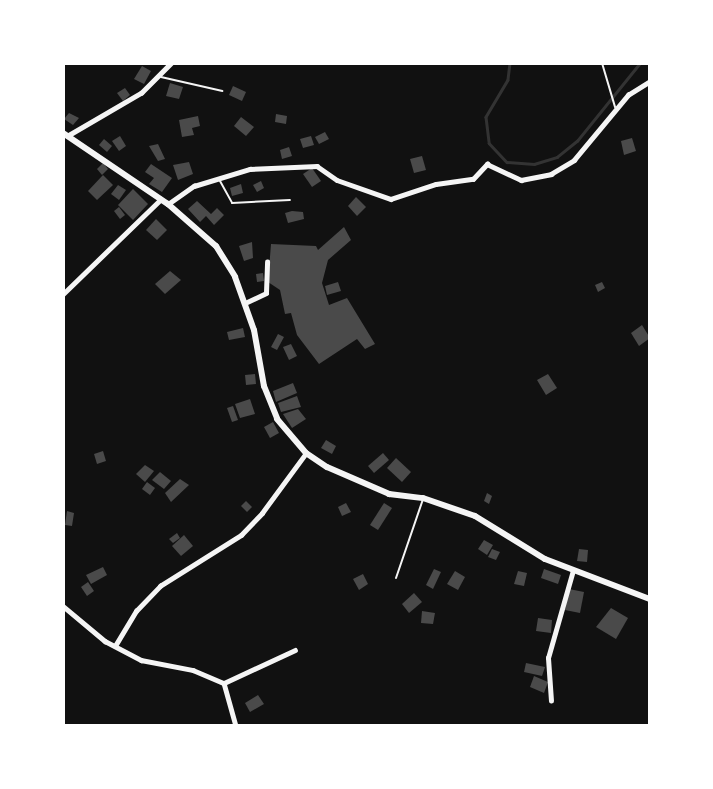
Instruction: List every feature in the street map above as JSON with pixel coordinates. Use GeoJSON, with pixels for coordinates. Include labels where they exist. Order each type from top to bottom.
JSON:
{"type":"FeatureCollection","features":[{"type":"Feature","properties":{"kind":"main road"},"geometry":{"type":"LineString","coordinates":[[65,135],[168,204],[216,246],[245,303],[261,354],[264,386],[277,419],[306,453],[327,467],[389,494],[423,498],[475,516],[545,559],[650,599]]}},
{"type":"Feature","properties":{"kind":"street"},"geometry":{"type":"LineString","coordinates":[[65,135],[141,93],[171,63]]}},
{"type":"Feature","properties":{"kind":"street"},"geometry":{"type":"LineString","coordinates":[[168,204],[194,186],[218,178],[250,169],[310,164],[376,197],[391,199],[436,184],[473,179],[487,164],[521,180],[551,174],[575,160],[628,95],[650,81]]}},
{"type":"Feature","properties":{"kind":"street"},"geometry":{"type":"LineString","coordinates":[[63,294],[161,199]]}},
{"type":"Feature","properties":{"kind":"street"},"geometry":{"type":"LineString","coordinates":[[245,303],[266,293],[267,262]]}},
{"type":"Feature","properties":{"kind":"street"},"geometry":{"type":"LineString","coordinates":[[115,646],[136,611],[160,586],[241,534],[262,513],[306,453]]}},
{"type":"Feature","properties":{"kind":"street"},"geometry":{"type":"LineString","coordinates":[[551,701],[548,658],[573,570]]}},
{"type":"Feature","properties":{"kind":"street"},"geometry":{"type":"LineString","coordinates":[[63,606],[115,646],[141,660],[194,670],[224,683],[295,650]]}},
{"type":"Feature","properties":{"kind":"street"},"geometry":{"type":"LineString","coordinates":[[224,683],[236,726]]}},
{"type":"Feature","properties":{"kind":"lane"},"geometry":{"type":"LineString","coordinates":[[602,63],[616,111]]}},
{"type":"Feature","properties":{"kind":"lane"},"geometry":{"type":"LineString","coordinates":[[160,76],[222,91]]}},
{"type":"Feature","properties":{"kind":"lane"},"geometry":{"type":"LineString","coordinates":[[218,178],[232,203],[290,200]]}},
{"type":"Feature","properties":{"kind":"lane"},"geometry":{"type":"LineString","coordinates":[[396,578],[423,498]]}},
{"type":"Feature","properties":{"kind":"building"},"geometry":{"type":"Polygon","coordinates":[[[142,66],[151,71],[144,84],[134,79],[142,66]]]}},
{"type":"Feature","properties":{"kind":"building"},"geometry":{"type":"Polygon","coordinates":[[[170,83],[183,87],[179,99],[166,96],[170,83]]]}},
{"type":"Feature","properties":{"kind":"building"},"geometry":{"type":"Polygon","coordinates":[[[233,86],[246,92],[242,101],[229,95],[233,86]]]}},
{"type":"Feature","properties":{"kind":"building"},"geometry":{"type":"Polygon","coordinates":[[[125,88],[130,95],[123,101],[117,93],[125,88]]]}},
{"type":"Feature","properties":{"kind":"building"},"geometry":{"type":"Polygon","coordinates":[[[69,113],[79,118],[73,125],[64,119],[69,113]]]}},
{"type":"Feature","properties":{"kind":"building"},"geometry":{"type":"Polygon","coordinates":[[[276,114],[287,116],[286,124],[275,122],[276,114]]]}},
{"type":"Feature","properties":{"kind":"building"},"geometry":{"type":"Polygon","coordinates":[[[198,116],[200,126],[192,128],[194,135],[182,137],[179,120],[198,116]]]}},
{"type":"Feature","properties":{"kind":"building"},"geometry":{"type":"Polygon","coordinates":[[[241,117],[254,127],[246,136],[234,126],[241,117]]]}},
{"type":"Feature","properties":{"kind":"building"},"geometry":{"type":"Polygon","coordinates":[[[325,132],[329,139],[319,144],[315,137],[325,132]]]}},
{"type":"Feature","properties":{"kind":"building"},"geometry":{"type":"Polygon","coordinates":[[[120,136],[126,146],[119,151],[112,141],[120,136]]]}},
{"type":"Feature","properties":{"kind":"building"},"geometry":{"type":"Polygon","coordinates":[[[311,136],[314,145],[303,148],[300,139],[311,136]]]}},
{"type":"Feature","properties":{"kind":"building"},"geometry":{"type":"Polygon","coordinates":[[[632,138],[636,151],[624,155],[621,141],[632,138]]]}},
{"type":"Feature","properties":{"kind":"building"},"geometry":{"type":"Polygon","coordinates":[[[104,139],[112,146],[107,152],[99,145],[104,139]]]}},
{"type":"Feature","properties":{"kind":"building"},"geometry":{"type":"Polygon","coordinates":[[[158,144],[165,159],[158,161],[149,146],[158,144]]]}},
{"type":"Feature","properties":{"kind":"building"},"geometry":{"type":"Polygon","coordinates":[[[289,147],[292,156],[282,159],[280,150],[289,147]]]}},
{"type":"Feature","properties":{"kind":"building"},"geometry":{"type":"Polygon","coordinates":[[[422,156],[426,170],[414,173],[410,159],[422,156]]]}},
{"type":"Feature","properties":{"kind":"building"},"geometry":{"type":"Polygon","coordinates":[[[189,162],[193,174],[178,180],[173,165],[189,162]]]}},
{"type":"Feature","properties":{"kind":"building"},"geometry":{"type":"Polygon","coordinates":[[[103,163],[108,169],[102,175],[97,169],[103,163]]]}},
{"type":"Feature","properties":{"kind":"building"},"geometry":{"type":"Polygon","coordinates":[[[151,164],[172,178],[162,192],[149,184],[154,178],[145,172],[151,164]]]}},
{"type":"Feature","properties":{"kind":"building"},"geometry":{"type":"Polygon","coordinates":[[[312,168],[321,181],[312,187],[303,174],[312,168]]]}},
{"type":"Feature","properties":{"kind":"building"},"geometry":{"type":"Polygon","coordinates":[[[103,175],[113,185],[97,200],[88,191],[103,175]]]}},
{"type":"Feature","properties":{"kind":"building"},"geometry":{"type":"Polygon","coordinates":[[[261,181],[264,188],[257,192],[253,185],[261,181]]]}},
{"type":"Feature","properties":{"kind":"building"},"geometry":{"type":"Polygon","coordinates":[[[241,184],[243,193],[232,196],[230,188],[241,184]]]}},
{"type":"Feature","properties":{"kind":"building"},"geometry":{"type":"Polygon","coordinates":[[[118,185],[126,190],[119,200],[111,194],[118,185]]]}},
{"type":"Feature","properties":{"kind":"building"},"geometry":{"type":"Polygon","coordinates":[[[133,189],[148,204],[133,220],[118,205],[133,189]]]}},
{"type":"Feature","properties":{"kind":"building"},"geometry":{"type":"Polygon","coordinates":[[[356,197],[366,207],[357,216],[348,206],[356,197]]]}},
{"type":"Feature","properties":{"kind":"building"},"geometry":{"type":"Polygon","coordinates":[[[197,201],[211,214],[217,208],[224,215],[214,225],[206,216],[200,222],[188,209],[197,201]]]}},
{"type":"Feature","properties":{"kind":"building"},"geometry":{"type":"Polygon","coordinates":[[[119,207],[125,215],[120,219],[114,211],[119,207]]]}},
{"type":"Feature","properties":{"kind":"building"},"geometry":{"type":"Polygon","coordinates":[[[303,212],[304,219],[288,223],[285,213],[303,212]]]}},
{"type":"Feature","properties":{"kind":"building"},"geometry":{"type":"Polygon","coordinates":[[[156,219],[167,230],[157,240],[146,230],[156,219]]]}},
{"type":"Feature","properties":{"kind":"building"},"geometry":{"type":"Polygon","coordinates":[[[344,227],[351,240],[328,260],[322,283],[329,305],[347,298],[375,344],[365,349],[357,339],[319,364],[297,335],[291,313],[285,314],[280,290],[268,282],[271,244],[316,246],[318,250],[344,227]]]}},
{"type":"Feature","properties":{"kind":"building"},"geometry":{"type":"Polygon","coordinates":[[[252,242],[253,258],[244,261],[239,246],[252,242]]]}},
{"type":"Feature","properties":{"kind":"building"},"geometry":{"type":"Polygon","coordinates":[[[170,271],[181,280],[165,294],[155,284],[170,271]]]}},
{"type":"Feature","properties":{"kind":"building"},"geometry":{"type":"Polygon","coordinates":[[[263,273],[264,281],[257,282],[256,274],[263,273]]]}},
{"type":"Feature","properties":{"kind":"building"},"geometry":{"type":"Polygon","coordinates":[[[338,282],[341,291],[327,295],[325,286],[338,282]]]}},
{"type":"Feature","properties":{"kind":"building"},"geometry":{"type":"Polygon","coordinates":[[[602,282],[605,288],[598,292],[595,285],[602,282]]]}},
{"type":"Feature","properties":{"kind":"building"},"geometry":{"type":"Polygon","coordinates":[[[642,325],[650,338],[639,346],[631,333],[642,325]]]}},
{"type":"Feature","properties":{"kind":"building"},"geometry":{"type":"Polygon","coordinates":[[[243,328],[245,337],[229,340],[227,332],[243,328]]]}},
{"type":"Feature","properties":{"kind":"building"},"geometry":{"type":"Polygon","coordinates":[[[278,334],[284,337],[277,350],[271,347],[278,334]]]}},
{"type":"Feature","properties":{"kind":"building"},"geometry":{"type":"Polygon","coordinates":[[[291,344],[297,356],[289,360],[283,347],[291,344]]]}},
{"type":"Feature","properties":{"kind":"building"},"geometry":{"type":"Polygon","coordinates":[[[255,374],[256,384],[246,385],[245,375],[255,374]]]}},
{"type":"Feature","properties":{"kind":"building"},"geometry":{"type":"Polygon","coordinates":[[[548,374],[557,388],[546,395],[537,380],[548,374]]]}},
{"type":"Feature","properties":{"kind":"building"},"geometry":{"type":"Polygon","coordinates":[[[293,383],[297,393],[276,402],[273,391],[293,383]]]}},
{"type":"Feature","properties":{"kind":"building"},"geometry":{"type":"Polygon","coordinates":[[[297,396],[301,407],[281,412],[278,403],[297,396]]]}},
{"type":"Feature","properties":{"kind":"building"},"geometry":{"type":"Polygon","coordinates":[[[250,399],[255,414],[240,418],[235,404],[250,399]]]}},
{"type":"Feature","properties":{"kind":"building"},"geometry":{"type":"Polygon","coordinates":[[[233,406],[238,420],[232,422],[227,408],[233,406]]]}},
{"type":"Feature","properties":{"kind":"building"},"geometry":{"type":"Polygon","coordinates":[[[298,409],[306,419],[292,428],[283,414],[298,409]]]}},
{"type":"Feature","properties":{"kind":"building"},"geometry":{"type":"Polygon","coordinates":[[[273,422],[279,433],[270,438],[264,427],[273,422]]]}},
{"type":"Feature","properties":{"kind":"building"},"geometry":{"type":"Polygon","coordinates":[[[326,440],[336,446],[332,454],[321,448],[326,440]]]}},
{"type":"Feature","properties":{"kind":"building"},"geometry":{"type":"Polygon","coordinates":[[[103,451],[106,461],[97,464],[94,454],[103,451]]]}},
{"type":"Feature","properties":{"kind":"building"},"geometry":{"type":"Polygon","coordinates":[[[383,453],[389,460],[374,473],[368,466],[383,453]]]}},
{"type":"Feature","properties":{"kind":"building"},"geometry":{"type":"Polygon","coordinates":[[[396,458],[411,472],[402,482],[387,468],[396,458]]]}},
{"type":"Feature","properties":{"kind":"building"},"geometry":{"type":"Polygon","coordinates":[[[145,465],[154,471],[145,482],[136,474],[145,465]]]}},
{"type":"Feature","properties":{"kind":"building"},"geometry":{"type":"Polygon","coordinates":[[[160,472],[171,481],[164,489],[152,480],[160,472]]]}},
{"type":"Feature","properties":{"kind":"building"},"geometry":{"type":"Polygon","coordinates":[[[180,479],[189,485],[171,502],[165,493],[180,479]]]}},
{"type":"Feature","properties":{"kind":"building"},"geometry":{"type":"Polygon","coordinates":[[[147,482],[155,488],[150,495],[142,489],[147,482]]]}},
{"type":"Feature","properties":{"kind":"building"},"geometry":{"type":"Polygon","coordinates":[[[487,493],[492,496],[489,504],[484,501],[487,493]]]}},
{"type":"Feature","properties":{"kind":"building"},"geometry":{"type":"Polygon","coordinates":[[[246,501],[252,507],[247,512],[241,506],[246,501]]]}},
{"type":"Feature","properties":{"kind":"building"},"geometry":{"type":"Polygon","coordinates":[[[346,503],[351,512],[342,516],[338,507],[346,503]]]}},
{"type":"Feature","properties":{"kind":"building"},"geometry":{"type":"Polygon","coordinates":[[[384,503],[392,508],[378,530],[370,525],[384,503]]]}},
{"type":"Feature","properties":{"kind":"building"},"geometry":{"type":"Polygon","coordinates":[[[67,511],[74,513],[72,526],[65,525],[67,511]]]}},
{"type":"Feature","properties":{"kind":"building"},"geometry":{"type":"Polygon","coordinates":[[[177,533],[180,538],[173,543],[169,539],[177,533]]]}},
{"type":"Feature","properties":{"kind":"building"},"geometry":{"type":"Polygon","coordinates":[[[184,535],[193,546],[181,556],[172,546],[184,535]]]}},
{"type":"Feature","properties":{"kind":"building"},"geometry":{"type":"Polygon","coordinates":[[[484,540],[493,545],[487,555],[478,549],[484,540]]]}},
{"type":"Feature","properties":{"kind":"building"},"geometry":{"type":"Polygon","coordinates":[[[492,549],[500,552],[496,560],[488,557],[492,549]]]}},
{"type":"Feature","properties":{"kind":"building"},"geometry":{"type":"Polygon","coordinates":[[[579,549],[588,550],[587,562],[577,561],[579,549]]]}},
{"type":"Feature","properties":{"kind":"building"},"geometry":{"type":"Polygon","coordinates":[[[103,567],[107,575],[91,584],[86,575],[103,567]]]}},
{"type":"Feature","properties":{"kind":"building"},"geometry":{"type":"Polygon","coordinates":[[[434,569],[441,572],[433,589],[426,585],[434,569]]]}},
{"type":"Feature","properties":{"kind":"building"},"geometry":{"type":"Polygon","coordinates":[[[544,569],[561,575],[558,584],[541,578],[544,569]]]}},
{"type":"Feature","properties":{"kind":"building"},"geometry":{"type":"Polygon","coordinates":[[[455,571],[465,577],[458,590],[447,584],[455,571]]]}},
{"type":"Feature","properties":{"kind":"building"},"geometry":{"type":"Polygon","coordinates":[[[518,571],[527,573],[524,586],[514,584],[518,571]]]}},
{"type":"Feature","properties":{"kind":"building"},"geometry":{"type":"Polygon","coordinates":[[[363,574],[368,584],[359,590],[353,579],[363,574]]]}},
{"type":"Feature","properties":{"kind":"building"},"geometry":{"type":"Polygon","coordinates":[[[88,582],[94,591],[87,596],[81,587],[88,582]]]}},
{"type":"Feature","properties":{"kind":"building"},"geometry":{"type":"Polygon","coordinates":[[[569,589],[584,592],[580,613],[565,610],[569,589]]]}},
{"type":"Feature","properties":{"kind":"building"},"geometry":{"type":"Polygon","coordinates":[[[414,593],[422,602],[409,613],[402,604],[414,593]]]}},
{"type":"Feature","properties":{"kind":"building"},"geometry":{"type":"Polygon","coordinates":[[[611,608],[628,618],[616,639],[596,627],[611,608]]]}},
{"type":"Feature","properties":{"kind":"building"},"geometry":{"type":"Polygon","coordinates":[[[422,611],[435,613],[433,624],[421,623],[422,611]]]}},
{"type":"Feature","properties":{"kind":"building"},"geometry":{"type":"Polygon","coordinates":[[[538,618],[552,620],[551,633],[536,631],[538,618]]]}},
{"type":"Feature","properties":{"kind":"building"},"geometry":{"type":"Polygon","coordinates":[[[526,663],[545,667],[542,676],[524,672],[526,663]]]}},
{"type":"Feature","properties":{"kind":"building"},"geometry":{"type":"Polygon","coordinates":[[[534,676],[548,682],[544,693],[530,687],[534,676]]]}},
{"type":"Feature","properties":{"kind":"building"},"geometry":{"type":"Polygon","coordinates":[[[258,695],[264,704],[250,712],[245,703],[258,695]]]}},
{"type":"Feature","properties":{"kind":"waterway"},"geometry":{"type":"LineString","coordinates":[[510,63],[508,80],[486,117],[489,143],[507,162],[534,164],[557,157],[577,141],[640,63]]}}]}
